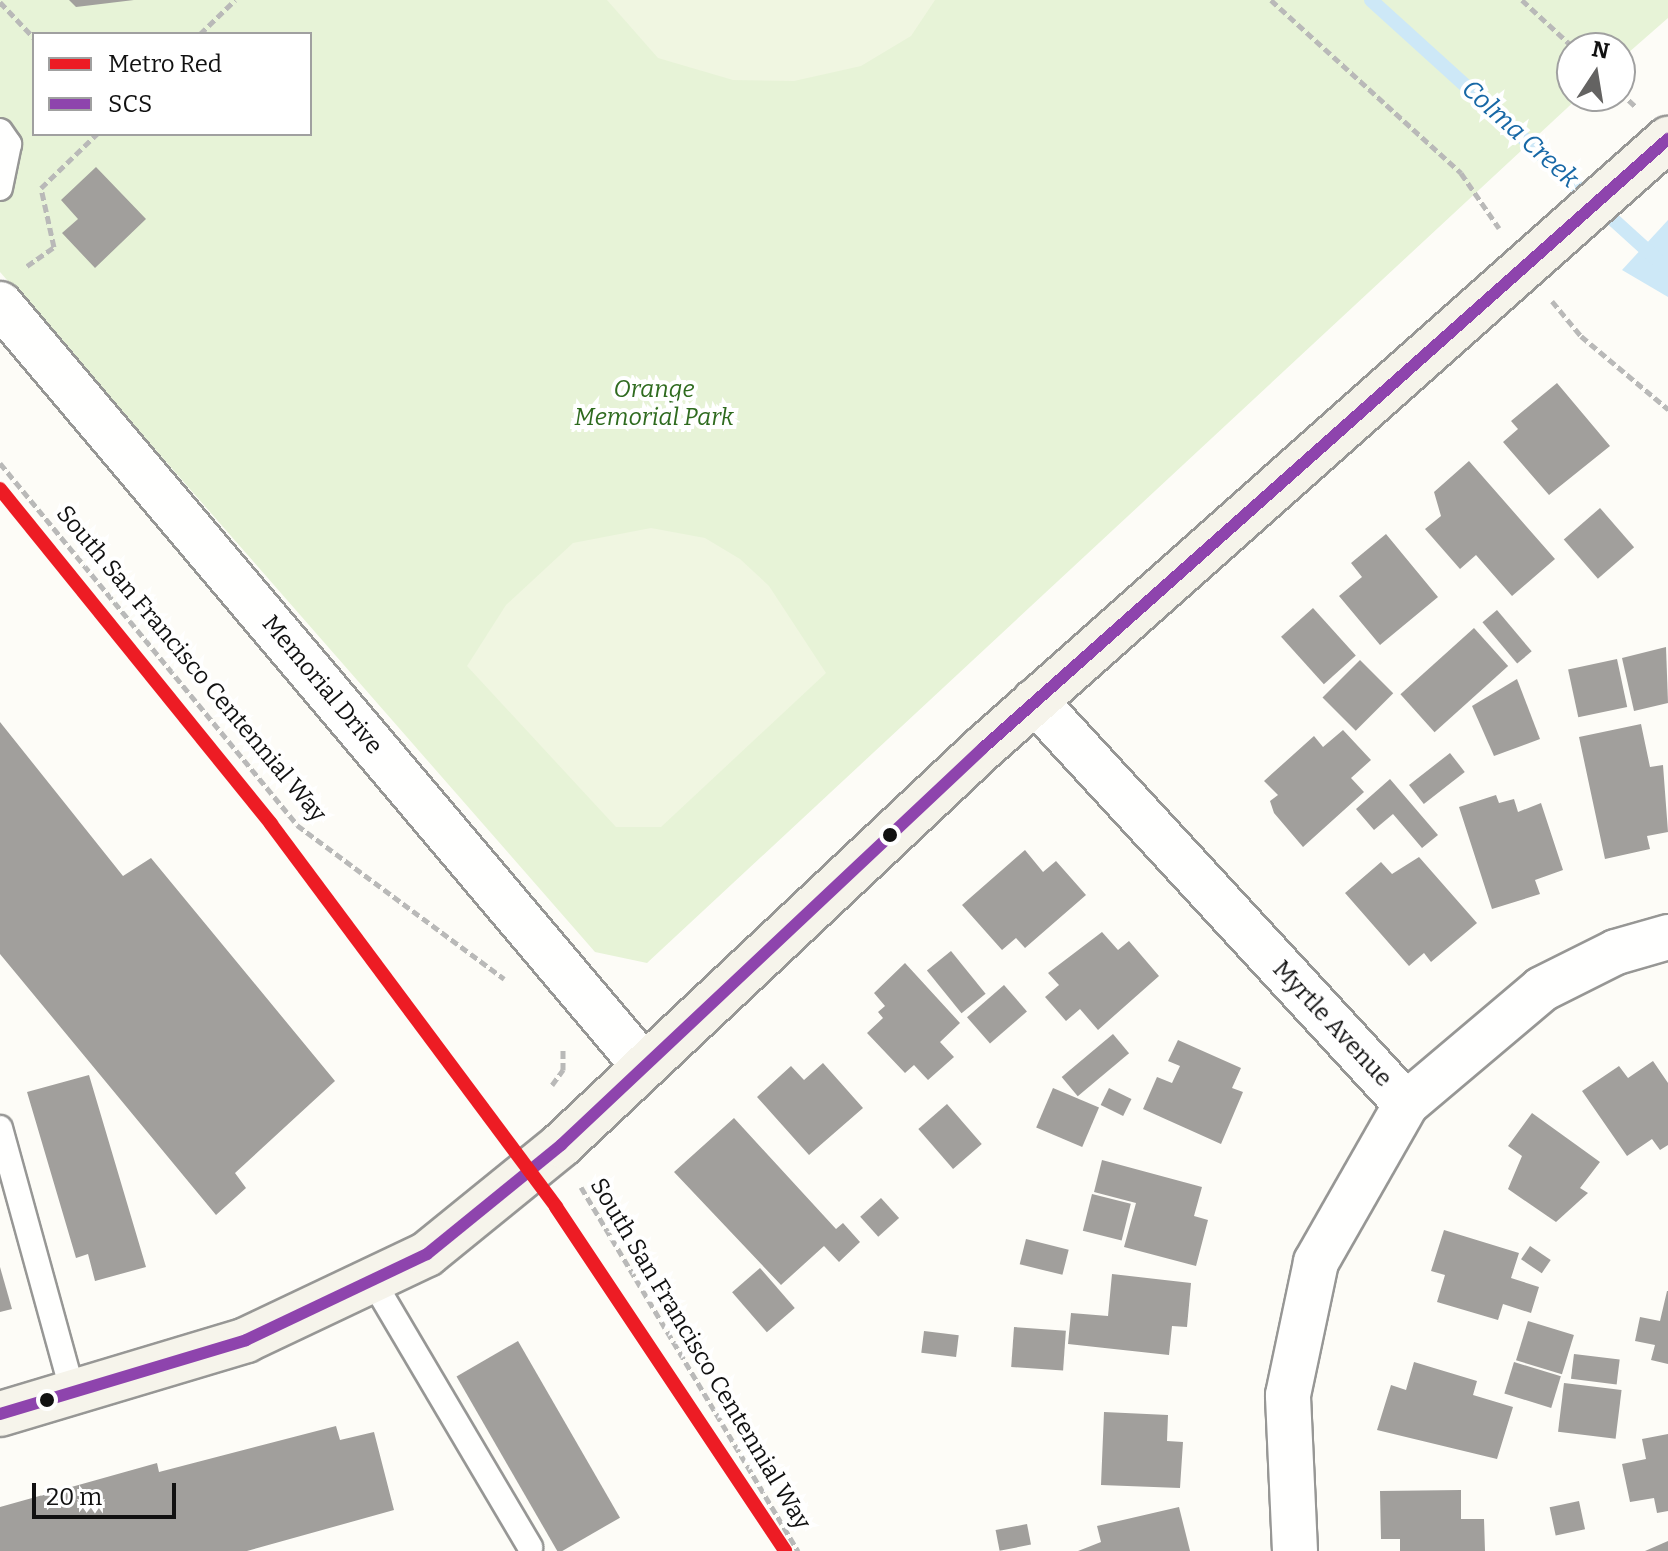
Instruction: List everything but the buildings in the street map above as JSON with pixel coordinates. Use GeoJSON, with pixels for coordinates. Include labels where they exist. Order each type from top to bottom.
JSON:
{"type":"FeatureCollection","features":[{"type":"Feature","properties":{"kind":"street"},"geometry":{"type":"LineString","coordinates":[[0,1414],[74,1396],[246,1340],[374,1283],[427,1254],[507,1191],[1035,701],[1654,150]]}},
{"type":"Feature","properties":{"kind":"street","name":"Memorial Drive"},"geometry":{"type":"LineString","coordinates":[[11,287],[644,1066]]}},
{"type":"Feature","properties":{"kind":"street","name":"Myrtle Avenue"},"geometry":{"type":"LineString","coordinates":[[1035,701],[1406,1104],[1316,1262],[1288,1395],[1295,1551]]}},
{"type":"Feature","properties":{"kind":"street"},"geometry":{"type":"LineString","coordinates":[[1406,1104],[1542,989],[1616,952],[1668,937]]}},
{"type":"Feature","properties":{"kind":"lane"},"geometry":{"type":"LineString","coordinates":[[0,131],[9,144],[0,188]]}},
{"type":"Feature","properties":{"kind":"lane"},"geometry":{"type":"LineString","coordinates":[[0,1128],[74,1396]]}},
{"type":"Feature","properties":{"kind":"lane"},"geometry":{"type":"LineString","coordinates":[[374,1283],[530,1547]]}},
{"type":"Feature","properties":{"kind":"path"},"geometry":{"type":"LineString","coordinates":[[202,32],[235,0]]}},
{"type":"Feature","properties":{"kind":"path"},"geometry":{"type":"LineString","coordinates":[[1271,0],[1461,173],[1524,266],[1581,336],[1668,409]]}},
{"type":"Feature","properties":{"kind":"path"},"geometry":{"type":"LineString","coordinates":[[1522,0],[1557,32]]}},
{"type":"Feature","properties":{"kind":"path"},"geometry":{"type":"LineString","coordinates":[[0,2],[32,36]]}},
{"type":"Feature","properties":{"kind":"path"},"geometry":{"type":"LineString","coordinates":[[11,287],[54,247],[41,188],[95,136]]}},
{"type":"Feature","properties":{"kind":"path","name":"South San Francisco Centennial Way"},"geometry":{"type":"LineString","coordinates":[[0,463],[297,825],[509,984]]}},
{"type":"Feature","properties":{"kind":"path"},"geometry":{"type":"LineString","coordinates":[[542,1099],[563,1070],[565,1049],[556,1038]]}},
{"type":"Feature","properties":{"kind":"path","name":"South San Francisco Centennial Way"},"geometry":{"type":"LineString","coordinates":[[572,1175],[798,1551]]}},
{"type":"Feature","properties":{"kind":"green space","name":"Orange Memorial Park"},"geometry":{"type":"Polygon","coordinates":[[[0,0],[1668,0],[1668,18],[1636,46],[1636,32],[1556,32],[1556,112],[1563,112],[647,963],[595,952],[0,272],[0,0]]]}},
{"type":"Feature","properties":{"kind":"green space"},"geometry":{"type":"Polygon","coordinates":[[[607,0],[935,0],[911,36],[861,66],[794,81],[733,80],[658,58],[607,0]]]}},
{"type":"Feature","properties":{"kind":"green space"},"geometry":{"type":"Polygon","coordinates":[[[651,528],[705,538],[740,559],[769,586],[826,673],[661,827],[616,827],[467,666],[506,605],[573,543],[651,528]]]}},
{"type":"Feature","properties":{"kind":"water"},"geometry":{"type":"Polygon","coordinates":[[[1668,220],[1668,297],[1622,270],[1668,220]]]}},
{"type":"Feature","properties":{"kind":"waterway","name":"Colma Creek"},"geometry":{"type":"LineString","coordinates":[[1371,0],[1668,269]]}},
{"type":"Feature","properties":{"kind":"metro line","name":"Red"},"geometry":{"type":"LineString","coordinates":[[0,489],[271,824],[556,1207],[785,1551]]}},
{"type":"Feature","properties":{"kind":"transit line","name":"SCS"},"geometry":{"type":"LineString","coordinates":[[0,1414],[246,1340],[427,1254],[561,1145],[983,748],[1668,139]]}}]}
